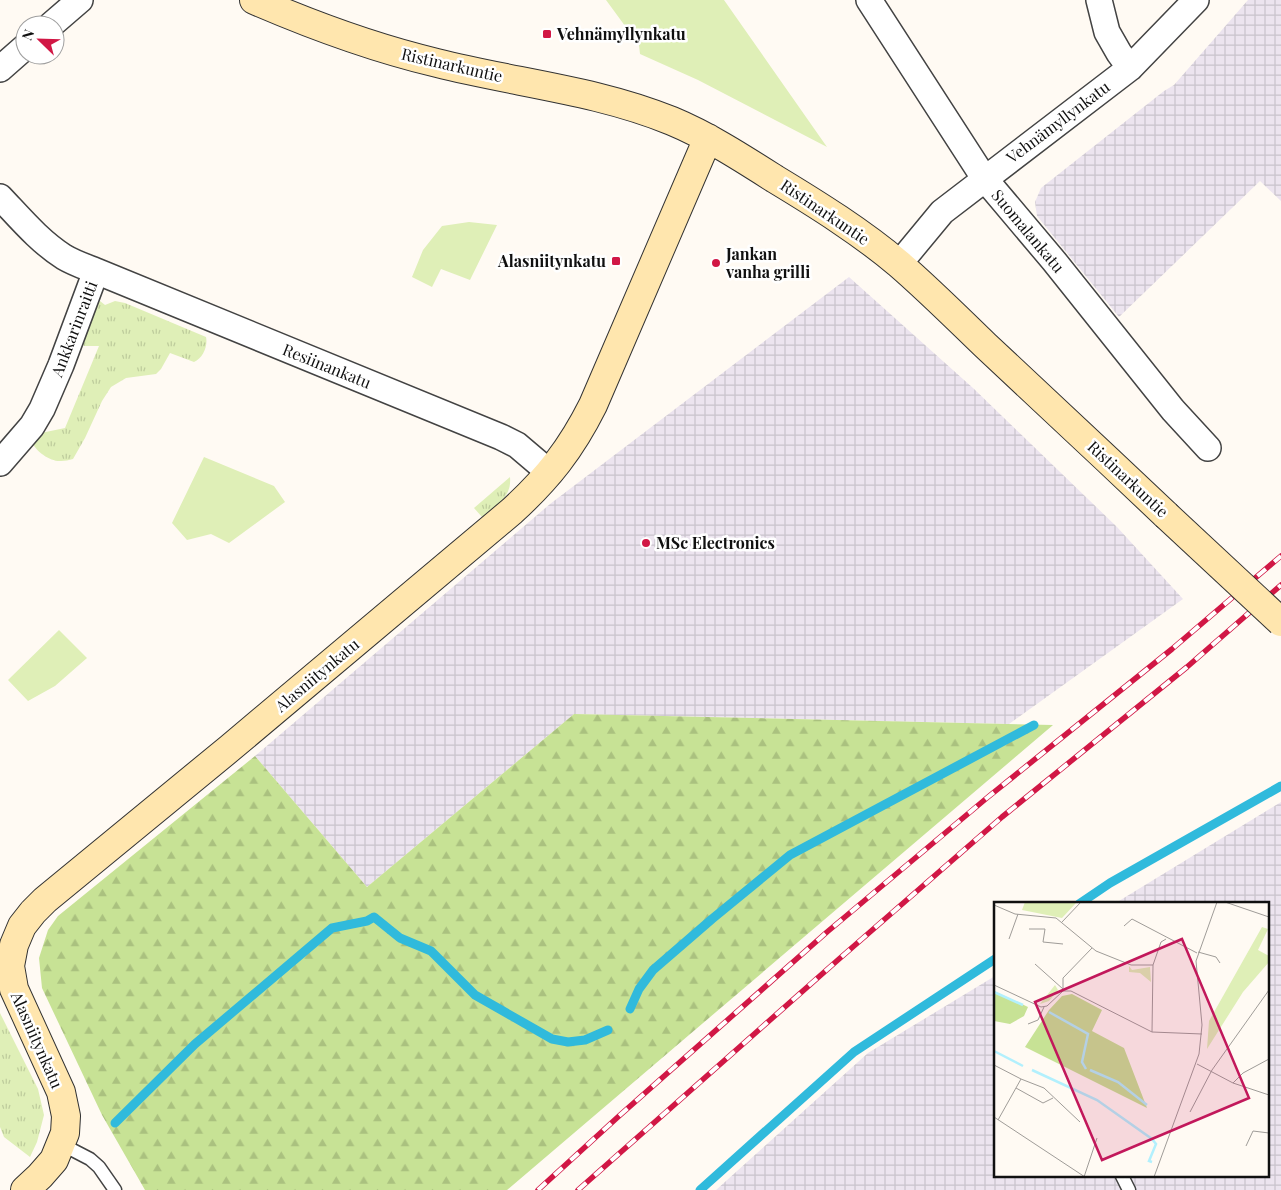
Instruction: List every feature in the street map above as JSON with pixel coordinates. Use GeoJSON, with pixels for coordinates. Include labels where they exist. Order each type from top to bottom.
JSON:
{"type":"FeatureCollection","features":[{"type":"Feature","properties":{"kind":"street"},"geometry":{"type":"LineString","coordinates":[[63,15],[80,0]]}},
{"type":"Feature","properties":{"kind":"street","name":"Ristinarkuntie"},"geometry":{"type":"LineString","coordinates":[[254,0],[317,26],[373,45],[437,63],[609,99],[674,122],[708,138],[762,170],[834,216],[899,264],[1281,622]]}},
{"type":"Feature","properties":{"kind":"street","name":"Suomalankatu"},"geometry":{"type":"LineString","coordinates":[[869,0],[984,178],[1054,261],[1173,410],[1208,448]]}},
{"type":"Feature","properties":{"kind":"street"},"geometry":{"type":"LineString","coordinates":[[1099,0],[1107,32],[1130,68]]}},
{"type":"Feature","properties":{"kind":"street","name":"Vehnämyllynkatu"},"geometry":{"type":"LineString","coordinates":[[899,264],[942,212],[1130,68],[1196,0]]}},
{"type":"Feature","properties":{"kind":"street"},"geometry":{"type":"LineString","coordinates":[[0,69],[15,56]]}},
{"type":"Feature","properties":{"kind":"street","name":"Alasniitynkatu"},"geometry":{"type":"LineString","coordinates":[[25,1190],[54,1160],[65,1133],[66,1116],[60,1092],[5,965],[22,926],[32,912],[512,511],[550,473],[570,446],[593,405],[708,138]]}},
{"type":"Feature","properties":{"kind":"street","name":"Ankkarinraitti"},"geometry":{"type":"LineString","coordinates":[[0,197],[48,245],[64,257],[96,271],[42,409],[32,426],[0,464]]}},
{"type":"Feature","properties":{"kind":"street","name":"Resiinankatu"},"geometry":{"type":"LineString","coordinates":[[96,271],[501,437],[516,445],[550,473]]}},
{"type":"Feature","properties":{"kind":"lane"},"geometry":{"type":"LineString","coordinates":[[61,1144],[90,1159],[100,1167],[115,1190]]}},
{"type":"Feature","properties":{"kind":"lane"},"geometry":{"type":"LineString","coordinates":[[1123,1178],[1129,1190]]}},
{"type":"Feature","properties":{"kind":"shaded area"},"geometry":{"type":"Polygon","coordinates":[[[1248,0],[1281,0],[1281,201],[1260,181],[1119,317],[1037,216],[1035,202],[1041,188],[1174,85],[1248,0]]]}},
{"type":"Feature","properties":{"kind":"shaded area"},"geometry":{"type":"Polygon","coordinates":[[[849,277],[973,388],[1117,527],[1183,599],[1009,724],[574,714],[367,887],[255,756],[550,504],[849,277]]]}},
{"type":"Feature","properties":{"kind":"shaded area"},"geometry":{"type":"Polygon","coordinates":[[[1281,802],[1281,1190],[716,1190],[868,1053],[994,977],[994,1178],[1268,1178],[1268,902],[1117,902],[1281,802]]]}},
{"type":"Feature","properties":{"kind":"green space"},"geometry":{"type":"Polygon","coordinates":[[[606,0],[724,0],[827,147],[698,80],[640,54],[639,45],[606,0]]]}},
{"type":"Feature","properties":{"kind":"green space"},"geometry":{"type":"Polygon","coordinates":[[[469,222],[497,225],[470,280],[441,269],[432,287],[412,277],[423,250],[442,226],[469,222]]]}},
{"type":"Feature","properties":{"kind":"green space"},"geometry":{"type":"Polygon","coordinates":[[[100,301],[105,305],[115,301],[125,303],[206,337],[205,348],[200,358],[194,362],[170,353],[156,374],[126,378],[111,387],[73,459],[53,460],[40,453],[32,442],[41,433],[65,428],[99,346],[84,346],[81,342],[96,306],[100,301]]]}},
{"type":"Feature","properties":{"kind":"green space"},"geometry":{"type":"Polygon","coordinates":[[[204,457],[274,486],[285,502],[229,543],[211,534],[187,540],[172,523],[204,457]]]}},
{"type":"Feature","properties":{"kind":"green space"},"geometry":{"type":"Polygon","coordinates":[[[510,477],[506,496],[498,505],[482,517],[474,508],[510,477]]]}},
{"type":"Feature","properties":{"kind":"green space"},"geometry":{"type":"Polygon","coordinates":[[[59,630],[87,658],[55,686],[28,701],[8,680],[59,630]]]}},
{"type":"Feature","properties":{"kind":"green space"},"geometry":{"type":"Polygon","coordinates":[[[574,714],[1053,725],[507,1190],[145,1190],[102,1115],[42,988],[39,958],[48,930],[58,916],[255,756],[367,887],[574,714]]]}},
{"type":"Feature","properties":{"kind":"green space"},"geometry":{"type":"Polygon","coordinates":[[[0,1013],[38,1089],[44,1115],[37,1142],[30,1157],[4,1137],[0,1127],[0,1013]]]}},
{"type":"Feature","properties":{"kind":"waterway"},"geometry":{"type":"LineString","coordinates":[[630,1009],[639,989],[653,970],[790,855],[1034,725]]}},
{"type":"Feature","properties":{"kind":"waterway"},"geometry":{"type":"LineString","coordinates":[[1082,902],[1110,883],[1281,786]]}},
{"type":"Feature","properties":{"kind":"waterway"},"geometry":{"type":"LineString","coordinates":[[115,1123],[195,1044],[332,928],[367,921],[374,917],[400,938],[431,951],[475,995],[552,1039],[568,1042],[585,1040],[608,1030]]}},
{"type":"Feature","properties":{"kind":"waterway"},"geometry":{"type":"LineString","coordinates":[[700,1190],[854,1052],[994,960]]}},
{"type":"Feature","properties":{"kind":"railway"},"geometry":{"type":"LineString","coordinates":[[538,1190],[827,932],[988,797],[1172,649],[1281,556]]}},
{"type":"Feature","properties":{"kind":"railway"},"geometry":{"type":"LineString","coordinates":[[578,1190],[1002,817],[1187,667],[1281,585]]}},
{"type":"Feature","properties":{"kind":"place","name":"Vehnämyllynkatu"},"geometry":{"type":"Point","coordinates":[547,34]}},
{"type":"Feature","properties":{"kind":"place","name":"Alasniitynkatu"},"geometry":{"type":"Point","coordinates":[616,261]}},
{"type":"Feature","properties":{"kind":"place","name":"Jankan vanha grilli"},"geometry":{"type":"Point","coordinates":[716,263]}},
{"type":"Feature","properties":{"kind":"place","name":"MSc Electronics"},"geometry":{"type":"Point","coordinates":[646,543]}}]}
